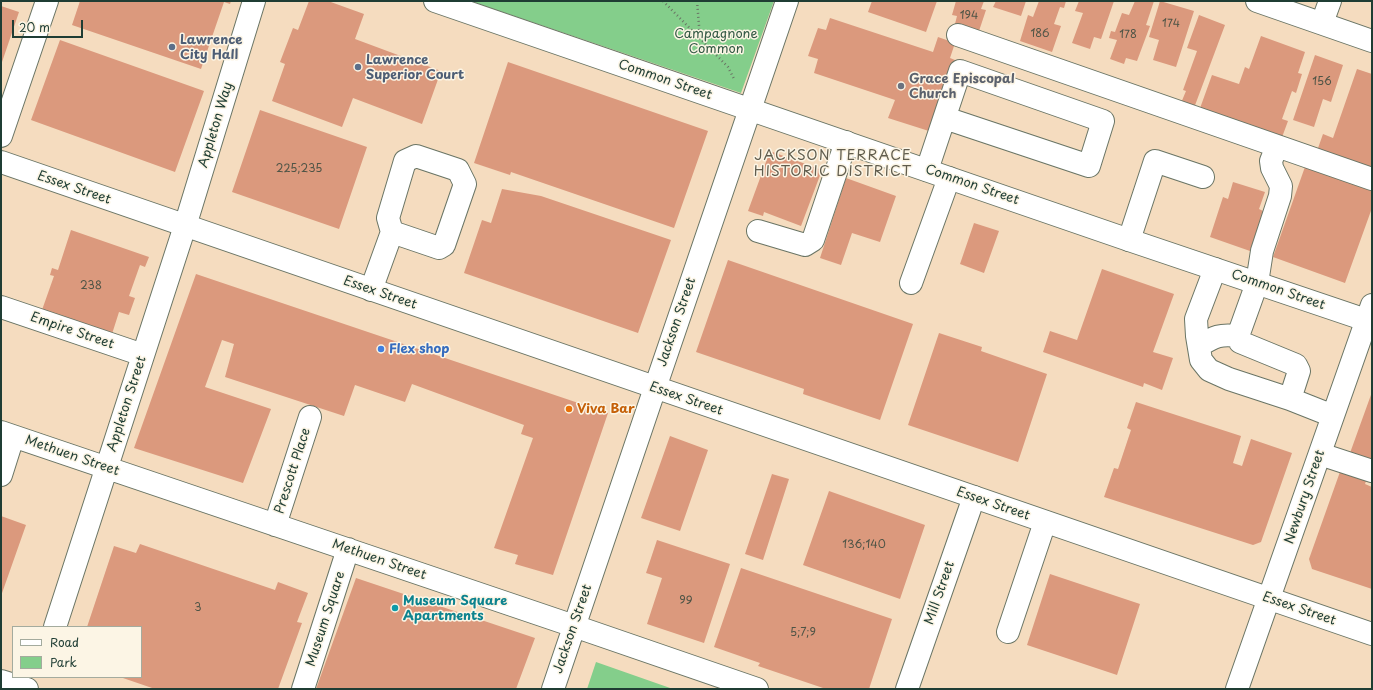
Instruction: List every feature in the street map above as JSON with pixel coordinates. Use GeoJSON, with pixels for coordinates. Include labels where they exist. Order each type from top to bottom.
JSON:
{"type":"FeatureCollection","features":[{"type":"Feature","properties":{"kind":"main road"},"geometry":{"type":"LineString","coordinates":[[1,136],[47,1]]}},
{"type":"Feature","properties":{"kind":"main road","name":"Appleton Way"},"geometry":{"type":"LineString","coordinates":[[185,226],[254,1]]}},
{"type":"Feature","properties":{"kind":"main road","name":"Common Street"},"geometry":{"type":"LineString","coordinates":[[435,1],[1215,269],[1370,315]]}},
{"type":"Feature","properties":{"kind":"main road","name":"Jackson Street"},"geometry":{"type":"LineString","coordinates":[[553,689],[787,1]]}},
{"type":"Feature","properties":{"kind":"main road"},"geometry":{"type":"LineString","coordinates":[[1322,23],[1330,1]]}},
{"type":"Feature","properties":{"kind":"main road"},"geometry":{"type":"LineString","coordinates":[[1268,3],[1372,41]]}},
{"type":"Feature","properties":{"kind":"main road"},"geometry":{"type":"LineString","coordinates":[[958,35],[1372,179]]}},
{"type":"Feature","properties":{"kind":"main road"},"geometry":{"type":"LineString","coordinates":[[927,170],[960,71],[1103,121],[1089,166],[945,118]]}},
{"type":"Feature","properties":{"kind":"main road"},"geometry":{"type":"LineString","coordinates":[[758,231],[805,245],[813,240],[846,142]]}},
{"type":"Feature","properties":{"kind":"main road"},"geometry":{"type":"LineString","coordinates":[[1277,146],[1272,161],[1272,168],[1281,186],[1280,196],[1262,251],[1258,283],[1238,336],[1240,342],[1296,365],[1300,371],[1290,399]]}},
{"type":"Feature","properties":{"kind":"main road"},"geometry":{"type":"LineString","coordinates":[[1129,240],[1156,161],[1203,177]]}},
{"type":"Feature","properties":{"kind":"main road","name":"Essex Street"},"geometry":{"type":"LineString","coordinates":[[1,162],[1372,634]]}},
{"type":"Feature","properties":{"kind":"main road"},"geometry":{"type":"LineString","coordinates":[[911,284],[949,178]]}},
{"type":"Feature","properties":{"kind":"main road","name":"Appleton Street"},"geometry":{"type":"LineString","coordinates":[[55,626],[185,226]]}},
{"type":"Feature","properties":{"kind":"main road"},"geometry":{"type":"LineString","coordinates":[[371,290],[392,232]]}},
{"type":"Feature","properties":{"kind":"main road"},"geometry":{"type":"LineString","coordinates":[[1215,269],[1196,319],[1201,360],[1209,370],[1229,379],[1290,399],[1333,416]]}},
{"type":"Feature","properties":{"kind":"main road","name":"Empire Street"},"geometry":{"type":"LineString","coordinates":[[1,307],[143,355]]}},
{"type":"Feature","properties":{"kind":"main road","name":"Newbury Street"},"geometry":{"type":"LineString","coordinates":[[1237,689],[1370,315]]}},
{"type":"Feature","properties":{"kind":"main road"},"geometry":{"type":"LineString","coordinates":[[1199,346],[1213,337],[1226,335],[1238,336]]}},
{"type":"Feature","properties":{"kind":"main road","name":"Prescott Place"},"geometry":{"type":"LineString","coordinates":[[275,525],[310,418]]}},
{"type":"Feature","properties":{"kind":"main road"},"geometry":{"type":"LineString","coordinates":[[1,475],[7,434]]}},
{"type":"Feature","properties":{"kind":"main road","name":"Methuen Street"},"geometry":{"type":"LineString","coordinates":[[7,434],[757,689]]}},
{"type":"Feature","properties":{"kind":"main road"},"geometry":{"type":"LineString","coordinates":[[1320,454],[1372,471]]}},
{"type":"Feature","properties":{"kind":"main road","name":"Mill Street"},"geometry":{"type":"LineString","coordinates":[[907,689],[974,497]]}},
{"type":"Feature","properties":{"kind":"main road"},"geometry":{"type":"LineString","coordinates":[[1008,632],[1045,522]]}},
{"type":"Feature","properties":{"kind":"main road","name":"Museum Square"},"geometry":{"type":"LineString","coordinates":[[303,689],[348,550]]}},
{"type":"Feature","properties":{"kind":"path"},"geometry":{"type":"LineString","coordinates":[[663,1],[728,67],[750,109]]}},
{"type":"Feature","properties":{"kind":"path"},"geometry":{"type":"LineString","coordinates":[[696,1],[700,39]]}},
{"type":"Feature","properties":{"kind":"green space","name":"Campagnone Common"},"geometry":{"type":"Polygon","coordinates":[[[470,1],[774,1],[741,93],[470,1]]]}},
{"type":"Feature","properties":{"kind":"green space"},"geometry":{"type":"Polygon","coordinates":[[[596,662],[673,689],[587,689],[596,662]]]}},
{"type":"Feature","properties":{"kind":"building","name":"Lawrence City Hall"},"geometry":{"type":"Polygon","coordinates":[[[80,1],[231,1],[230,4],[224,2],[201,69],[72,25],[80,1]]]}},
{"type":"Feature","properties":{"kind":"building","name":"Lawrence Superior Court"},"geometry":{"type":"Polygon","coordinates":[[[309,1],[328,1],[364,14],[355,39],[441,71],[422,124],[353,98],[342,127],[272,101],[285,64],[280,62],[293,28],[298,30],[309,1]]]}},
{"type":"Feature","properties":{"kind":"building"},"geometry":{"type":"Polygon","coordinates":[[[872,1],[937,1],[926,32],[868,12],[872,1]]]}},
{"type":"Feature","properties":{"kind":"building"},"geometry":{"type":"Polygon","coordinates":[[[956,1],[984,1],[981,9],[986,10],[979,31],[955,24],[957,16],[952,15],[956,1]]]}},
{"type":"Feature","properties":{"kind":"building"},"geometry":{"type":"Polygon","coordinates":[[[996,1],[1026,1],[1021,16],[993,7],[996,1]]]}},
{"type":"Feature","properties":{"kind":"building"},"geometry":{"type":"Polygon","coordinates":[[[1039,1],[1066,1],[1064,8],[1060,7],[1054,24],[1061,26],[1052,52],[1020,41],[1028,15],[1033,17],[1039,1]]]}},
{"type":"Feature","properties":{"kind":"building"},"geometry":{"type":"Polygon","coordinates":[[[1079,1],[1114,1],[1101,39],[1094,37],[1090,49],[1072,43],[1083,13],[1075,11],[1079,1]]]}},
{"type":"Feature","properties":{"kind":"building"},"geometry":{"type":"Polygon","coordinates":[[[1135,1],[1154,1],[1146,25],[1150,26],[1137,61],[1126,58],[1124,64],[1110,59],[1117,40],[1109,38],[1111,31],[1115,32],[1122,13],[1129,15],[1135,1]]]}},
{"type":"Feature","properties":{"kind":"building"},"geometry":{"type":"Polygon","coordinates":[[[1160,1],[1194,11],[1176,67],[1153,60],[1159,40],[1149,37],[1160,1]]]}},
{"type":"Feature","properties":{"kind":"building"},"geometry":{"type":"Polygon","coordinates":[[[1,6],[19,12],[1,65],[1,6]]]}},
{"type":"Feature","properties":{"kind":"building"},"geometry":{"type":"Polygon","coordinates":[[[1199,15],[1225,25],[1194,108],[1181,103],[1186,91],[1183,90],[1197,51],[1187,48],[1199,15]]]}},
{"type":"Feature","properties":{"kind":"building","name":"Grace Episcopal Church"},"geometry":{"type":"Polygon","coordinates":[[[830,18],[933,52],[938,37],[955,43],[950,58],[955,60],[932,132],[888,118],[895,100],[814,73],[818,59],[808,56],[818,28],[826,30],[830,18]]]}},
{"type":"Feature","properties":{"kind":"building"},"geometry":{"type":"Polygon","coordinates":[[[1261,36],[1305,52],[1298,73],[1302,74],[1296,93],[1292,91],[1282,119],[1288,121],[1281,140],[1199,111],[1212,75],[1239,84],[1245,67],[1249,69],[1261,36]]]}},
{"type":"Feature","properties":{"kind":"building"},"geometry":{"type":"Polygon","coordinates":[[[60,40],[204,91],[175,172],[31,120],[60,40]]]}},
{"type":"Feature","properties":{"kind":"building"},"geometry":{"type":"Polygon","coordinates":[[[1315,55],[1343,65],[1331,102],[1323,99],[1314,127],[1293,120],[1315,55]]]}},
{"type":"Feature","properties":{"kind":"building"},"geometry":{"type":"Polygon","coordinates":[[[508,62],[708,131],[674,228],[511,172],[510,175],[474,163],[508,62]]]}},
{"type":"Feature","properties":{"kind":"building"},"geometry":{"type":"Polygon","coordinates":[[[1357,69],[1372,74],[1372,170],[1317,151],[1323,134],[1333,138],[1357,69]]]}},
{"type":"Feature","properties":{"kind":"building"},"geometry":{"type":"Polygon","coordinates":[[[260,110],[367,147],[339,229],[232,192],[260,110]]]}},
{"type":"Feature","properties":{"kind":"building"},"geometry":{"type":"Polygon","coordinates":[[[770,151],[822,170],[801,226],[764,212],[763,216],[748,211],[770,151]]]}},
{"type":"Feature","properties":{"kind":"building"},"geometry":{"type":"Polygon","coordinates":[[[1306,164],[1372,187],[1372,208],[1345,283],[1273,257],[1306,164]]]}},
{"type":"Feature","properties":{"kind":"building"},"geometry":{"type":"Polygon","coordinates":[[[846,178],[896,196],[880,242],[852,233],[841,265],[820,258],[846,178]]]}},
{"type":"Feature","properties":{"kind":"building"},"geometry":{"type":"Polygon","coordinates":[[[1233,182],[1265,192],[1259,209],[1263,211],[1250,251],[1210,237],[1223,197],[1228,199],[1233,182]]]}},
{"type":"Feature","properties":{"kind":"building"},"geometry":{"type":"Polygon","coordinates":[[[502,189],[541,196],[671,240],[638,333],[464,273],[482,220],[491,223],[502,189]]]}},
{"type":"Feature","properties":{"kind":"building"},"geometry":{"type":"Polygon","coordinates":[[[974,223],[999,231],[984,273],[960,264],[974,223]]]}},
{"type":"Feature","properties":{"kind":"building"},"geometry":{"type":"Polygon","coordinates":[[[71,230],[149,257],[145,267],[140,265],[129,296],[135,298],[129,315],[119,312],[112,334],[42,310],[54,276],[50,275],[52,268],[58,270],[71,230]]]}},
{"type":"Feature","properties":{"kind":"building"},"geometry":{"type":"Polygon","coordinates":[[[728,260],[913,324],[880,420],[803,394],[804,389],[696,352],[728,260]]]}},
{"type":"Feature","properties":{"kind":"building"},"geometry":{"type":"Polygon","coordinates":[[[1102,269],[1174,294],[1153,352],[1173,358],[1162,390],[1144,383],[1143,387],[1043,352],[1050,331],[1077,340],[1102,269]]]}},
{"type":"Feature","properties":{"kind":"building"},"geometry":{"type":"Polygon","coordinates":[[[196,274],[608,413],[553,575],[515,564],[518,555],[494,548],[533,438],[521,434],[524,425],[412,384],[405,402],[355,385],[344,416],[225,377],[234,344],[222,340],[205,387],[271,409],[243,483],[134,448],[196,274]]]}},
{"type":"Feature","properties":{"kind":"building"},"geometry":{"type":"Polygon","coordinates":[[[939,333],[982,347],[981,351],[1047,374],[1018,462],[908,425],[939,333]]]}},
{"type":"Feature","properties":{"kind":"building"},"geometry":{"type":"Polygon","coordinates":[[[1372,392],[1372,468],[1350,453],[1372,392]]]}},
{"type":"Feature","properties":{"kind":"building"},"geometry":{"type":"Polygon","coordinates":[[[1136,402],[1241,436],[1233,463],[1242,466],[1251,439],[1292,453],[1261,542],[1253,545],[1104,497],[1114,468],[1118,469],[1131,430],[1127,428],[1136,402]]]}},
{"type":"Feature","properties":{"kind":"building"},"geometry":{"type":"Polygon","coordinates":[[[670,436],[708,450],[680,531],[641,518],[670,436]]]}},
{"type":"Feature","properties":{"kind":"building"},"geometry":{"type":"Polygon","coordinates":[[[1341,469],[1367,478],[1365,484],[1372,487],[1372,589],[1312,569],[1309,559],[1341,469]]]}},
{"type":"Feature","properties":{"kind":"building"},"geometry":{"type":"Polygon","coordinates":[[[772,474],[789,479],[763,560],[745,554],[772,474]]]}},
{"type":"Feature","properties":{"kind":"building"},"geometry":{"type":"Polygon","coordinates":[[[829,491],[925,525],[900,599],[803,565],[829,491]]]}},
{"type":"Feature","properties":{"kind":"building"},"geometry":{"type":"Polygon","coordinates":[[[1,516],[26,525],[1,596],[1,516]]]}},
{"type":"Feature","properties":{"kind":"building"},"geometry":{"type":"Polygon","coordinates":[[[657,540],[730,564],[704,643],[647,624],[662,578],[646,573],[657,540]]]}},
{"type":"Feature","properties":{"kind":"building"},"geometry":{"type":"Polygon","coordinates":[[[140,544],[275,590],[278,582],[308,593],[297,622],[302,623],[278,689],[155,689],[123,678],[142,678],[142,626],[87,626],[114,546],[136,553],[140,544]]]}},
{"type":"Feature","properties":{"kind":"building"},"geometry":{"type":"Polygon","coordinates":[[[741,568],[892,619],[869,689],[826,689],[758,666],[760,663],[714,647],[741,568]]]}},
{"type":"Feature","properties":{"kind":"building"},"geometry":{"type":"Polygon","coordinates":[[[1050,574],[1140,604],[1117,675],[1027,645],[1050,574]]]}},
{"type":"Feature","properties":{"kind":"building","name":"Museum Square Apartments"},"geometry":{"type":"Polygon","coordinates":[[[356,578],[535,638],[516,689],[316,689],[356,578]]]}},
{"type":"Feature","properties":{"kind":"place","name":"Lawrence City Hall"},"geometry":{"type":"Point","coordinates":[172,47]}},
{"type":"Feature","properties":{"kind":"place","name":"Lawrence Superior Court"},"geometry":{"type":"Point","coordinates":[358,67]}},
{"type":"Feature","properties":{"kind":"place","name":"Grace Episcopal Church"},"geometry":{"type":"Point","coordinates":[901,86]}},
{"type":"Feature","properties":{"kind":"place","name":"Flex shop"},"geometry":{"type":"Point","coordinates":[381,349]}},
{"type":"Feature","properties":{"kind":"place","name":"Viva Bar"},"geometry":{"type":"Point","coordinates":[569,409]}},
{"type":"Feature","properties":{"kind":"place","name":"Museum Square Apartments"},"geometry":{"type":"Point","coordinates":[395,608]}},
{"type":"Feature","properties":{"kind":"district","name":"JACKSON TERRACE HISTORIC DISTRICT"},"geometry":{"type":"Point","coordinates":[833,164]}}]}
